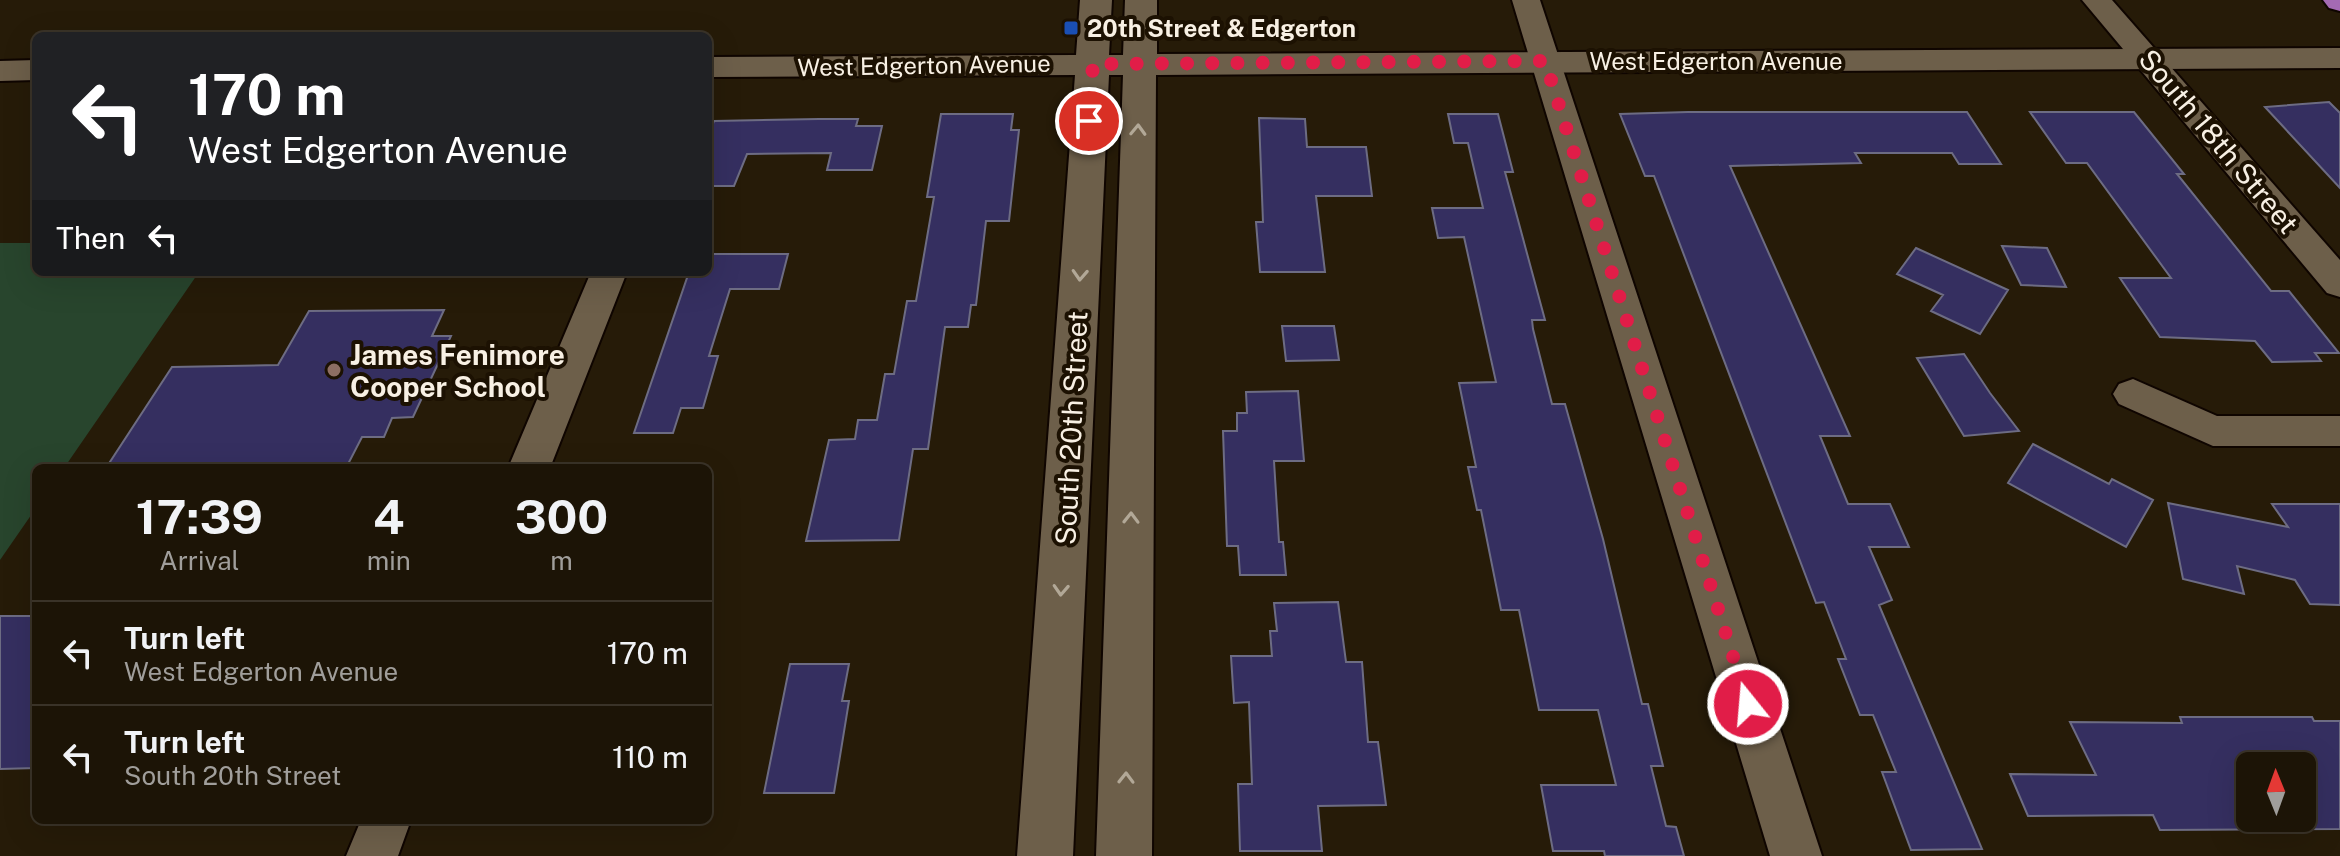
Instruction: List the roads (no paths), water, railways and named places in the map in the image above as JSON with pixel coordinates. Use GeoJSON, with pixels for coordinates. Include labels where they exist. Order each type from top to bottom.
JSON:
{"type":"FeatureCollection","features":[{"type":"Feature","properties":{"kind":"street","name":"South 20th Street"},"geometry":{"type":"LineString","coordinates":[[1045,856],[1096,0]]}},
{"type":"Feature","properties":{"kind":"street","name":"South 20th Street"},"geometry":{"type":"LineString","coordinates":[[1124,856],[1141,0]]}},
{"type":"Feature","properties":{"kind":"street"},"geometry":{"type":"LineString","coordinates":[[1526,0],[1796,856]]}},
{"type":"Feature","properties":{"kind":"street","name":"South 18th Street"},"geometry":{"type":"LineString","coordinates":[[2096,0],[2340,284]]}},
{"type":"Feature","properties":{"kind":"street","name":"West Edgerton Avenue"},"geometry":{"type":"LineString","coordinates":[[712,67],[2340,58]]}},
{"type":"Feature","properties":{"kind":"street"},"geometry":{"type":"LineString","coordinates":[[0,71],[32,70]]}},
{"type":"Feature","properties":{"kind":"street"},"geometry":{"type":"LineString","coordinates":[[531,464],[607,276]]}},
{"type":"Feature","properties":{"kind":"street"},"geometry":{"type":"LineString","coordinates":[[2133,394],[2213,431],[2340,431]]}},
{"type":"Feature","properties":{"kind":"street"},"geometry":{"type":"LineString","coordinates":[[372,856],[384,824]]}},
{"type":"Feature","properties":{"kind":"place","name":"20th Street & Edgerton"},"geometry":{"type":"Point","coordinates":[1071,28]}},
{"type":"Feature","properties":{"kind":"place","name":"James Fenimore Cooper School"},"geometry":{"type":"Point","coordinates":[334,370]}}]}
